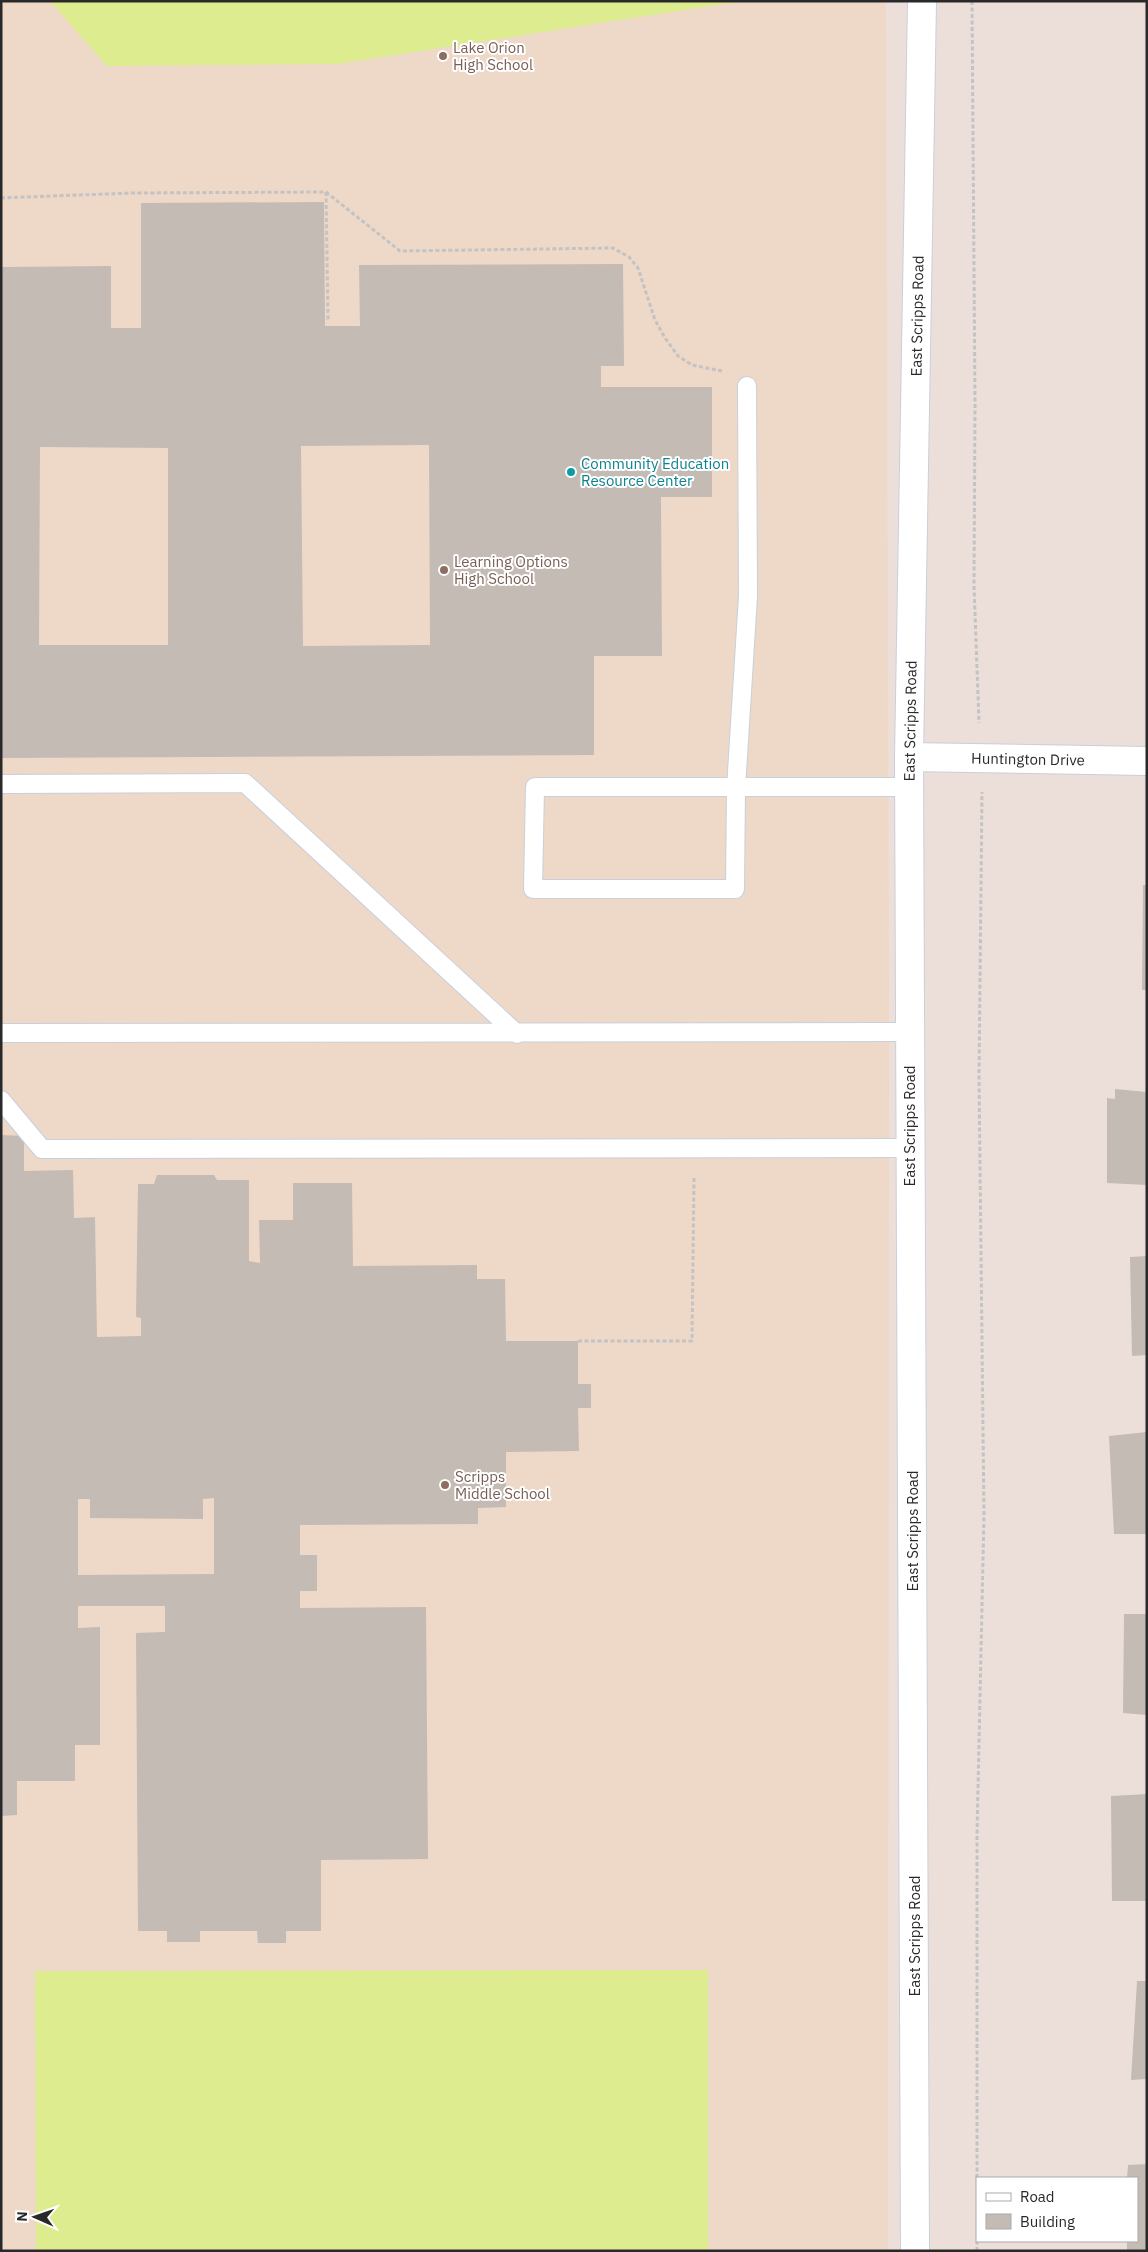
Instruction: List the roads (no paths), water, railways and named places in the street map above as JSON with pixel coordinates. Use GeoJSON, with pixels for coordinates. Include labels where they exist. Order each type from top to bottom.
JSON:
{"type":"FeatureCollection","features":[{"type":"Feature","properties":{"kind":"street","name":"East Scripps Road"},"geometry":{"type":"LineString","coordinates":[[915,2251],[908,1032],[909,757],[922,1]]}},
{"type":"Feature","properties":{"kind":"street","name":"Huntington Drive"},"geometry":{"type":"LineString","coordinates":[[909,757],[1147,761]]}},
{"type":"Feature","properties":{"kind":"lane"},"geometry":{"type":"LineString","coordinates":[[747,386],[748,596],[736,788],[735,889],[534,889],[535,787],[736,788],[909,787]]}},
{"type":"Feature","properties":{"kind":"lane"},"geometry":{"type":"LineString","coordinates":[[1,784],[245,783],[517,1034]]}},
{"type":"Feature","properties":{"kind":"lane"},"geometry":{"type":"LineString","coordinates":[[1,1033],[517,1034],[908,1032]]}},
{"type":"Feature","properties":{"kind":"lane"},"geometry":{"type":"LineString","coordinates":[[1,1100],[42,1149],[909,1148]]}},
{"type":"Feature","properties":{"kind":"place","name":"Lake Orion High School"},"geometry":{"type":"Point","coordinates":[443,56]}},
{"type":"Feature","properties":{"kind":"place","name":"Community Education Resource Center"},"geometry":{"type":"Point","coordinates":[571,472]}},
{"type":"Feature","properties":{"kind":"place","name":"Learning Options High School"},"geometry":{"type":"Point","coordinates":[444,570]}},
{"type":"Feature","properties":{"kind":"place","name":"Scripps Middle School"},"geometry":{"type":"Point","coordinates":[445,1485]}}]}
